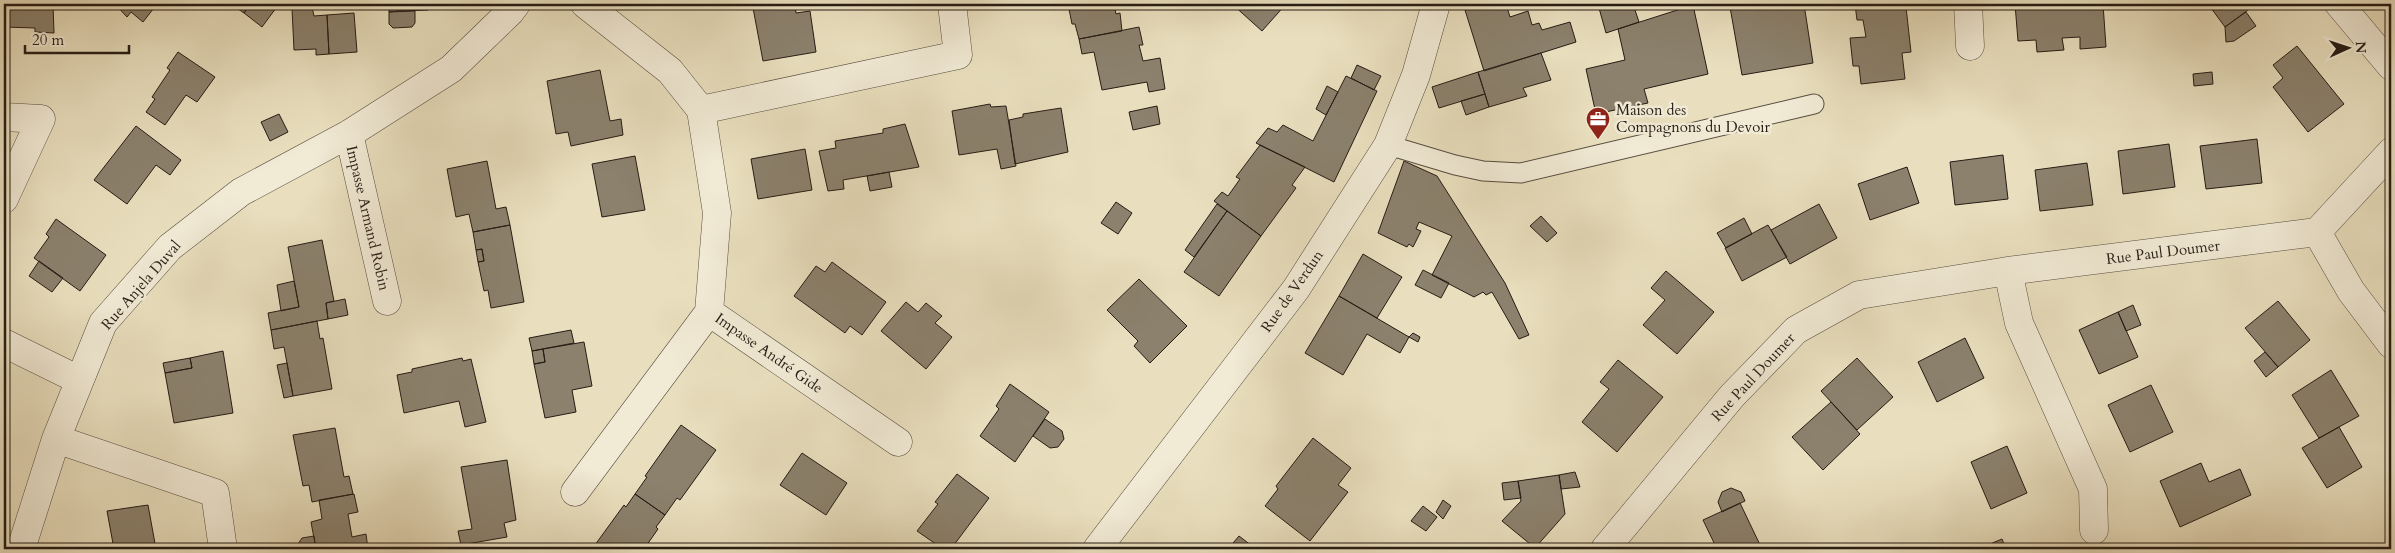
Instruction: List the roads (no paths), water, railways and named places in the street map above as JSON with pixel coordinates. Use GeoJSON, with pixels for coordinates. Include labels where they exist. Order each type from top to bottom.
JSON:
{"type":"FeatureCollection","features":[{"type":"Feature","properties":{"kind":"street","name":"Rue Anjela Duval"},"geometry":{"type":"LineString","coordinates":[[21,549],[56,439],[103,323],[170,247],[241,192],[349,134],[451,69],[516,4]]}},
{"type":"Feature","properties":{"kind":"street","name":"Impasse André Gide"},"geometry":{"type":"LineString","coordinates":[[586,4],[670,71],[701,110],[717,213],[709,312],[898,442]]}},
{"type":"Feature","properties":{"kind":"street"},"geometry":{"type":"LineString","coordinates":[[701,110],[958,55],[952,4]]}},
{"type":"Feature","properties":{"kind":"street","name":"Rue de Verdun"},"geometry":{"type":"LineString","coordinates":[[1097,549],[1296,289],[1388,144],[1416,75],[1436,4]]}},
{"type":"Feature","properties":{"kind":"street"},"geometry":{"type":"LineString","coordinates":[[1968,4],[1970,46]]}},
{"type":"Feature","properties":{"kind":"street"},"geometry":{"type":"LineString","coordinates":[[2339,4],[2391,66]]}},
{"type":"Feature","properties":{"kind":"street"},"geometry":{"type":"LineString","coordinates":[[4,116],[42,119],[4,200]]}},
{"type":"Feature","properties":{"kind":"street","name":"Impasse Armand Robin"},"geometry":{"type":"LineString","coordinates":[[349,134],[387,301]]}},
{"type":"Feature","properties":{"kind":"street"},"geometry":{"type":"LineString","coordinates":[[2391,152],[2318,232],[2351,291],[2391,344]]}},
{"type":"Feature","properties":{"kind":"street","name":"Rue Paul Doumer"},"geometry":{"type":"LineString","coordinates":[[1605,549],[1732,396],[1796,330],[1859,295],[2008,271],[2318,232]]}},
{"type":"Feature","properties":{"kind":"street"},"geometry":{"type":"LineString","coordinates":[[2008,271],[2019,323],[2093,489],[2094,530]]}},
{"type":"Feature","properties":{"kind":"street"},"geometry":{"type":"LineString","coordinates":[[575,492],[709,312]]}},
{"type":"Feature","properties":{"kind":"street"},"geometry":{"type":"LineString","coordinates":[[4,343],[79,380]]}},
{"type":"Feature","properties":{"kind":"street"},"geometry":{"type":"LineString","coordinates":[[56,439],[216,493],[223,549]]}},
{"type":"Feature","properties":{"kind":"lane"},"geometry":{"type":"LineString","coordinates":[[1388,144],[1455,165],[1483,171],[1521,173],[1814,104]]}},
{"type":"Feature","properties":{"kind":"place","name":"Maison des Compagnons du Devoir"},"geometry":{"type":"Point","coordinates":[1598,140]}}]}
